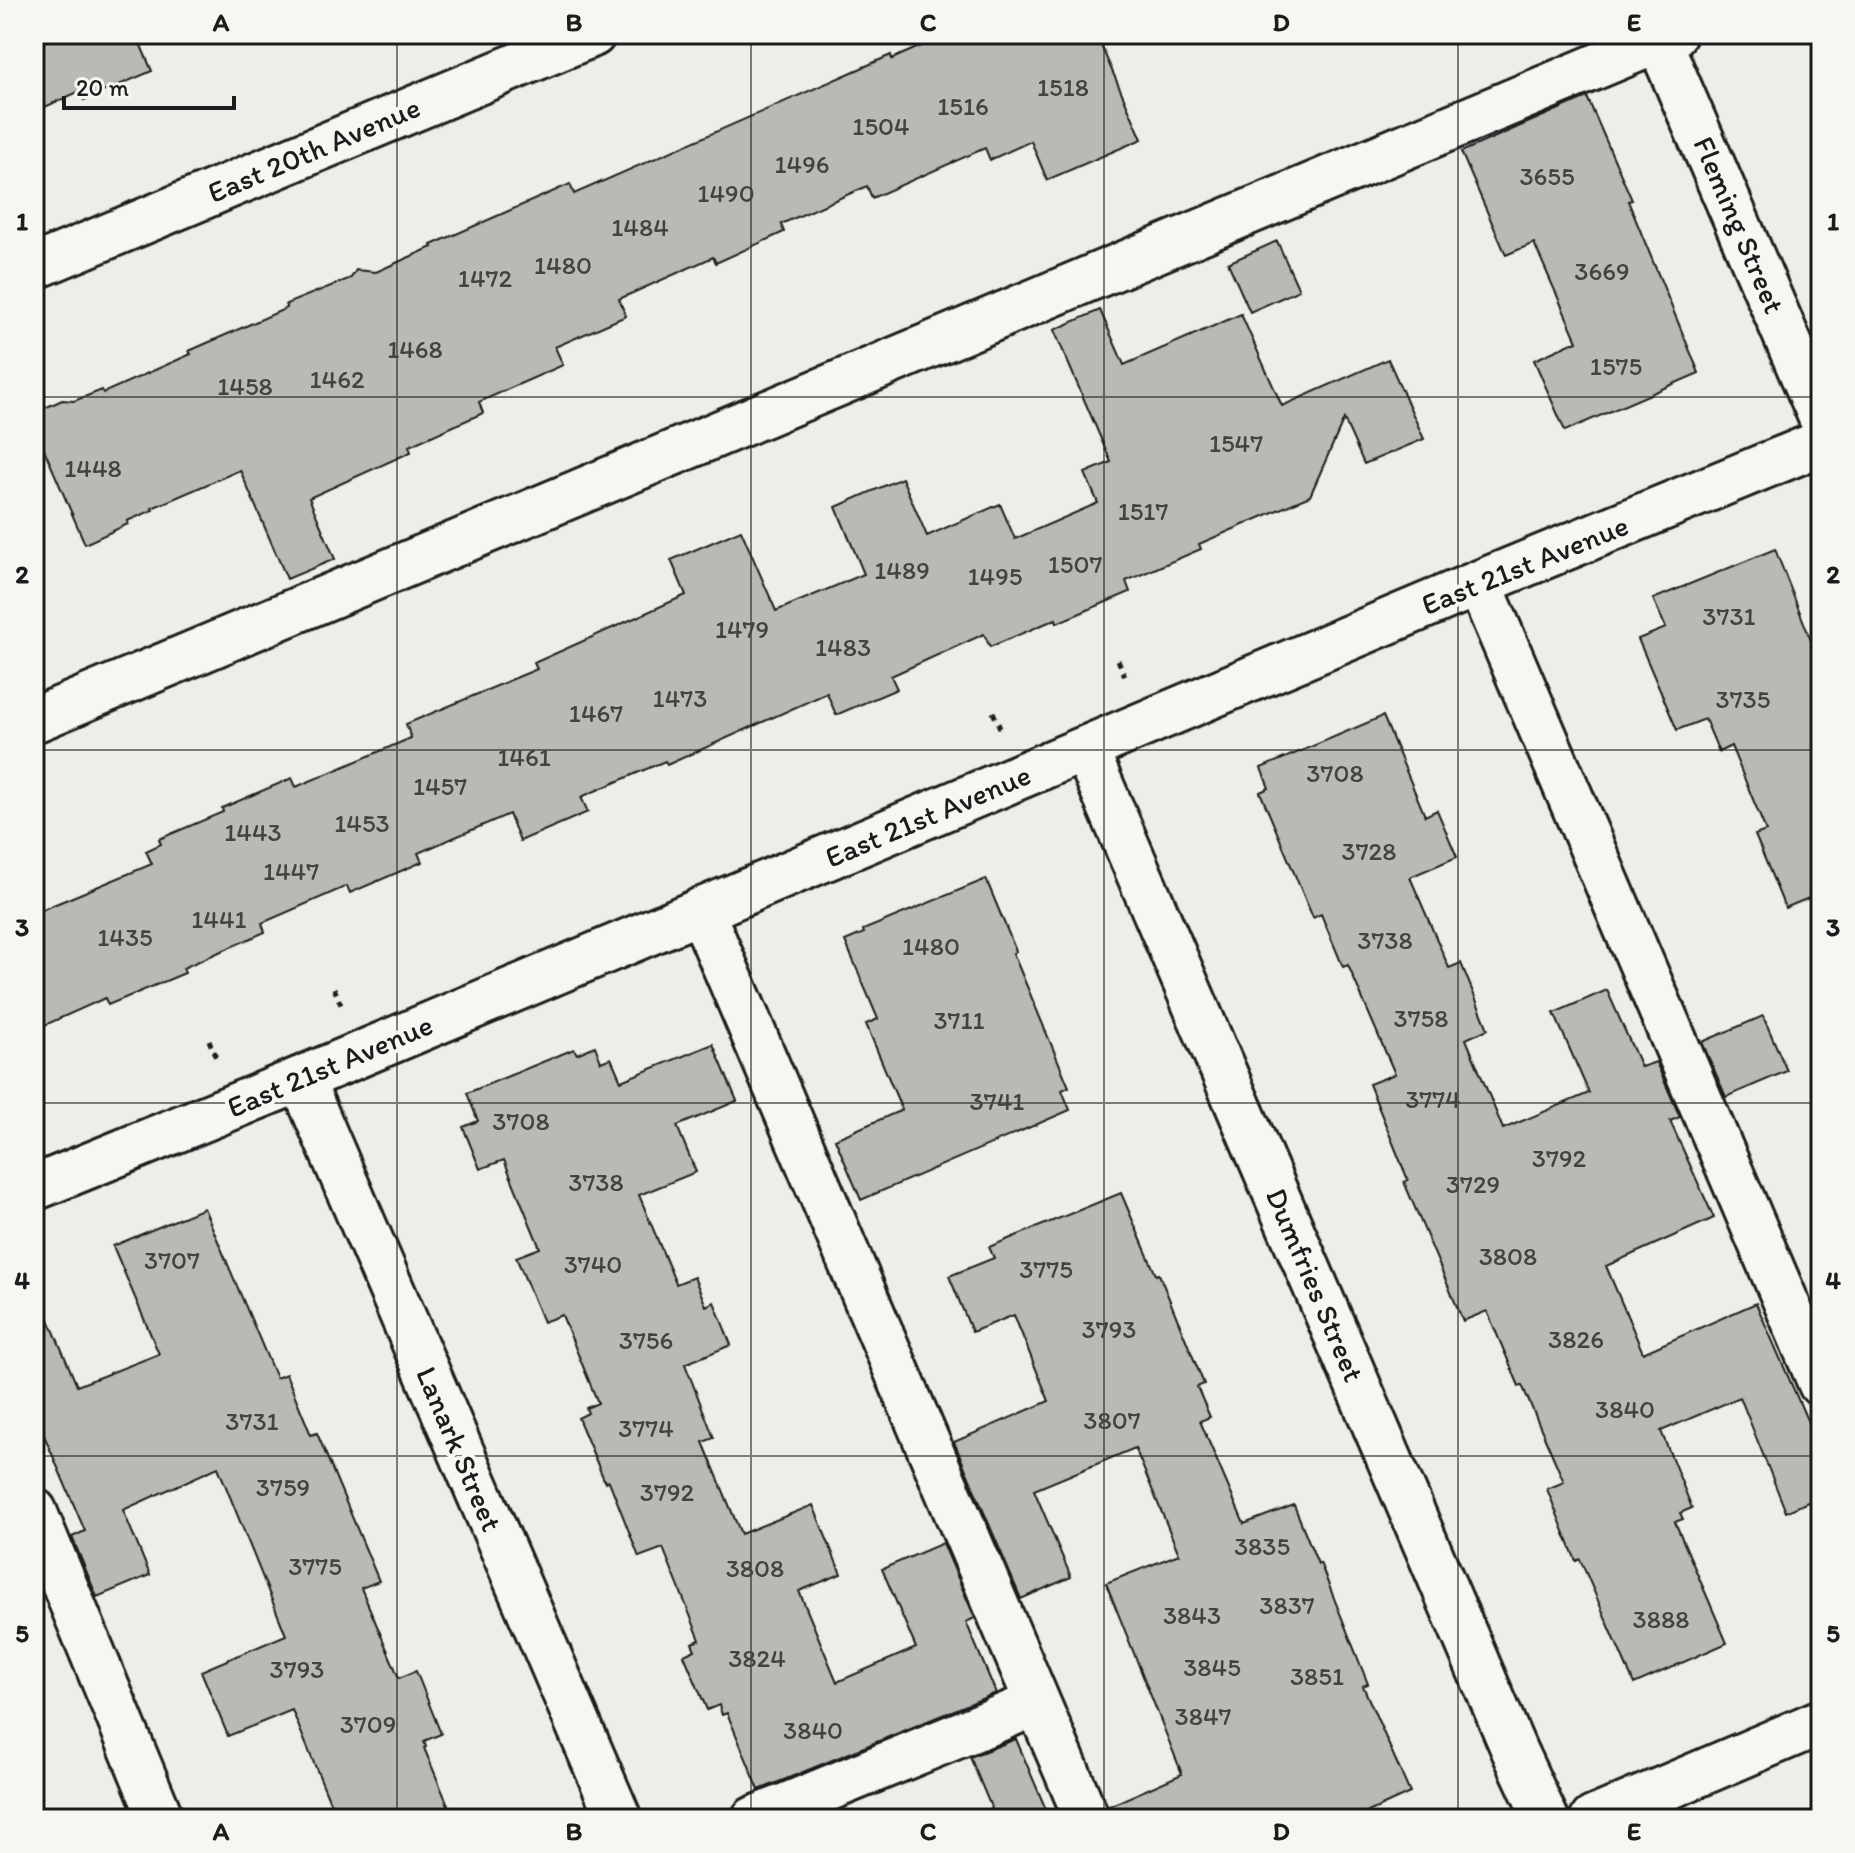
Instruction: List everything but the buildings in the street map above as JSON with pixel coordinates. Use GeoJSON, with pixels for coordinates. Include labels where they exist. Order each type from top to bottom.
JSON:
{"type":"FeatureCollection","features":[{"type":"Feature","properties":{"kind":"street","name":"East 20th Avenue"},"geometry":{"type":"LineString","coordinates":[[34,267],[593,34]]}},
{"type":"Feature","properties":{"kind":"street","name":"Fleming Street"},"geometry":{"type":"LineString","coordinates":[[1663,36],[1821,417]]}},
{"type":"Feature","properties":{"kind":"street"},"geometry":{"type":"LineString","coordinates":[[34,720],[1663,36]]}},
{"type":"Feature","properties":{"kind":"street","name":"East 21st Avenue"},"geometry":{"type":"LineString","coordinates":[[34,1188],[1821,443]]}},
{"type":"Feature","properties":{"kind":"street"},"geometry":{"type":"LineString","coordinates":[[1479,583],[1821,1384]]}},
{"type":"Feature","properties":{"kind":"street","name":"Dumfries Street"},"geometry":{"type":"LineString","coordinates":[[1086,750],[1546,1819]]}},
{"type":"Feature","properties":{"kind":"street"},"geometry":{"type":"LineString","coordinates":[[701,910],[1087,1819]]}},
{"type":"Feature","properties":{"kind":"street","name":"Lanark Street"},"geometry":{"type":"LineString","coordinates":[[301,1079],[619,1819]]}},
{"type":"Feature","properties":{"kind":"street"},"geometry":{"type":"LineString","coordinates":[[34,1511],[161,1819]]}},
{"type":"Feature","properties":{"kind":"street"},"geometry":{"type":"LineString","coordinates":[[754,1819],[1037,1703]]}},
{"type":"Feature","properties":{"kind":"street"},"geometry":{"type":"LineString","coordinates":[[1593,1819],[1821,1722]]}}]}
